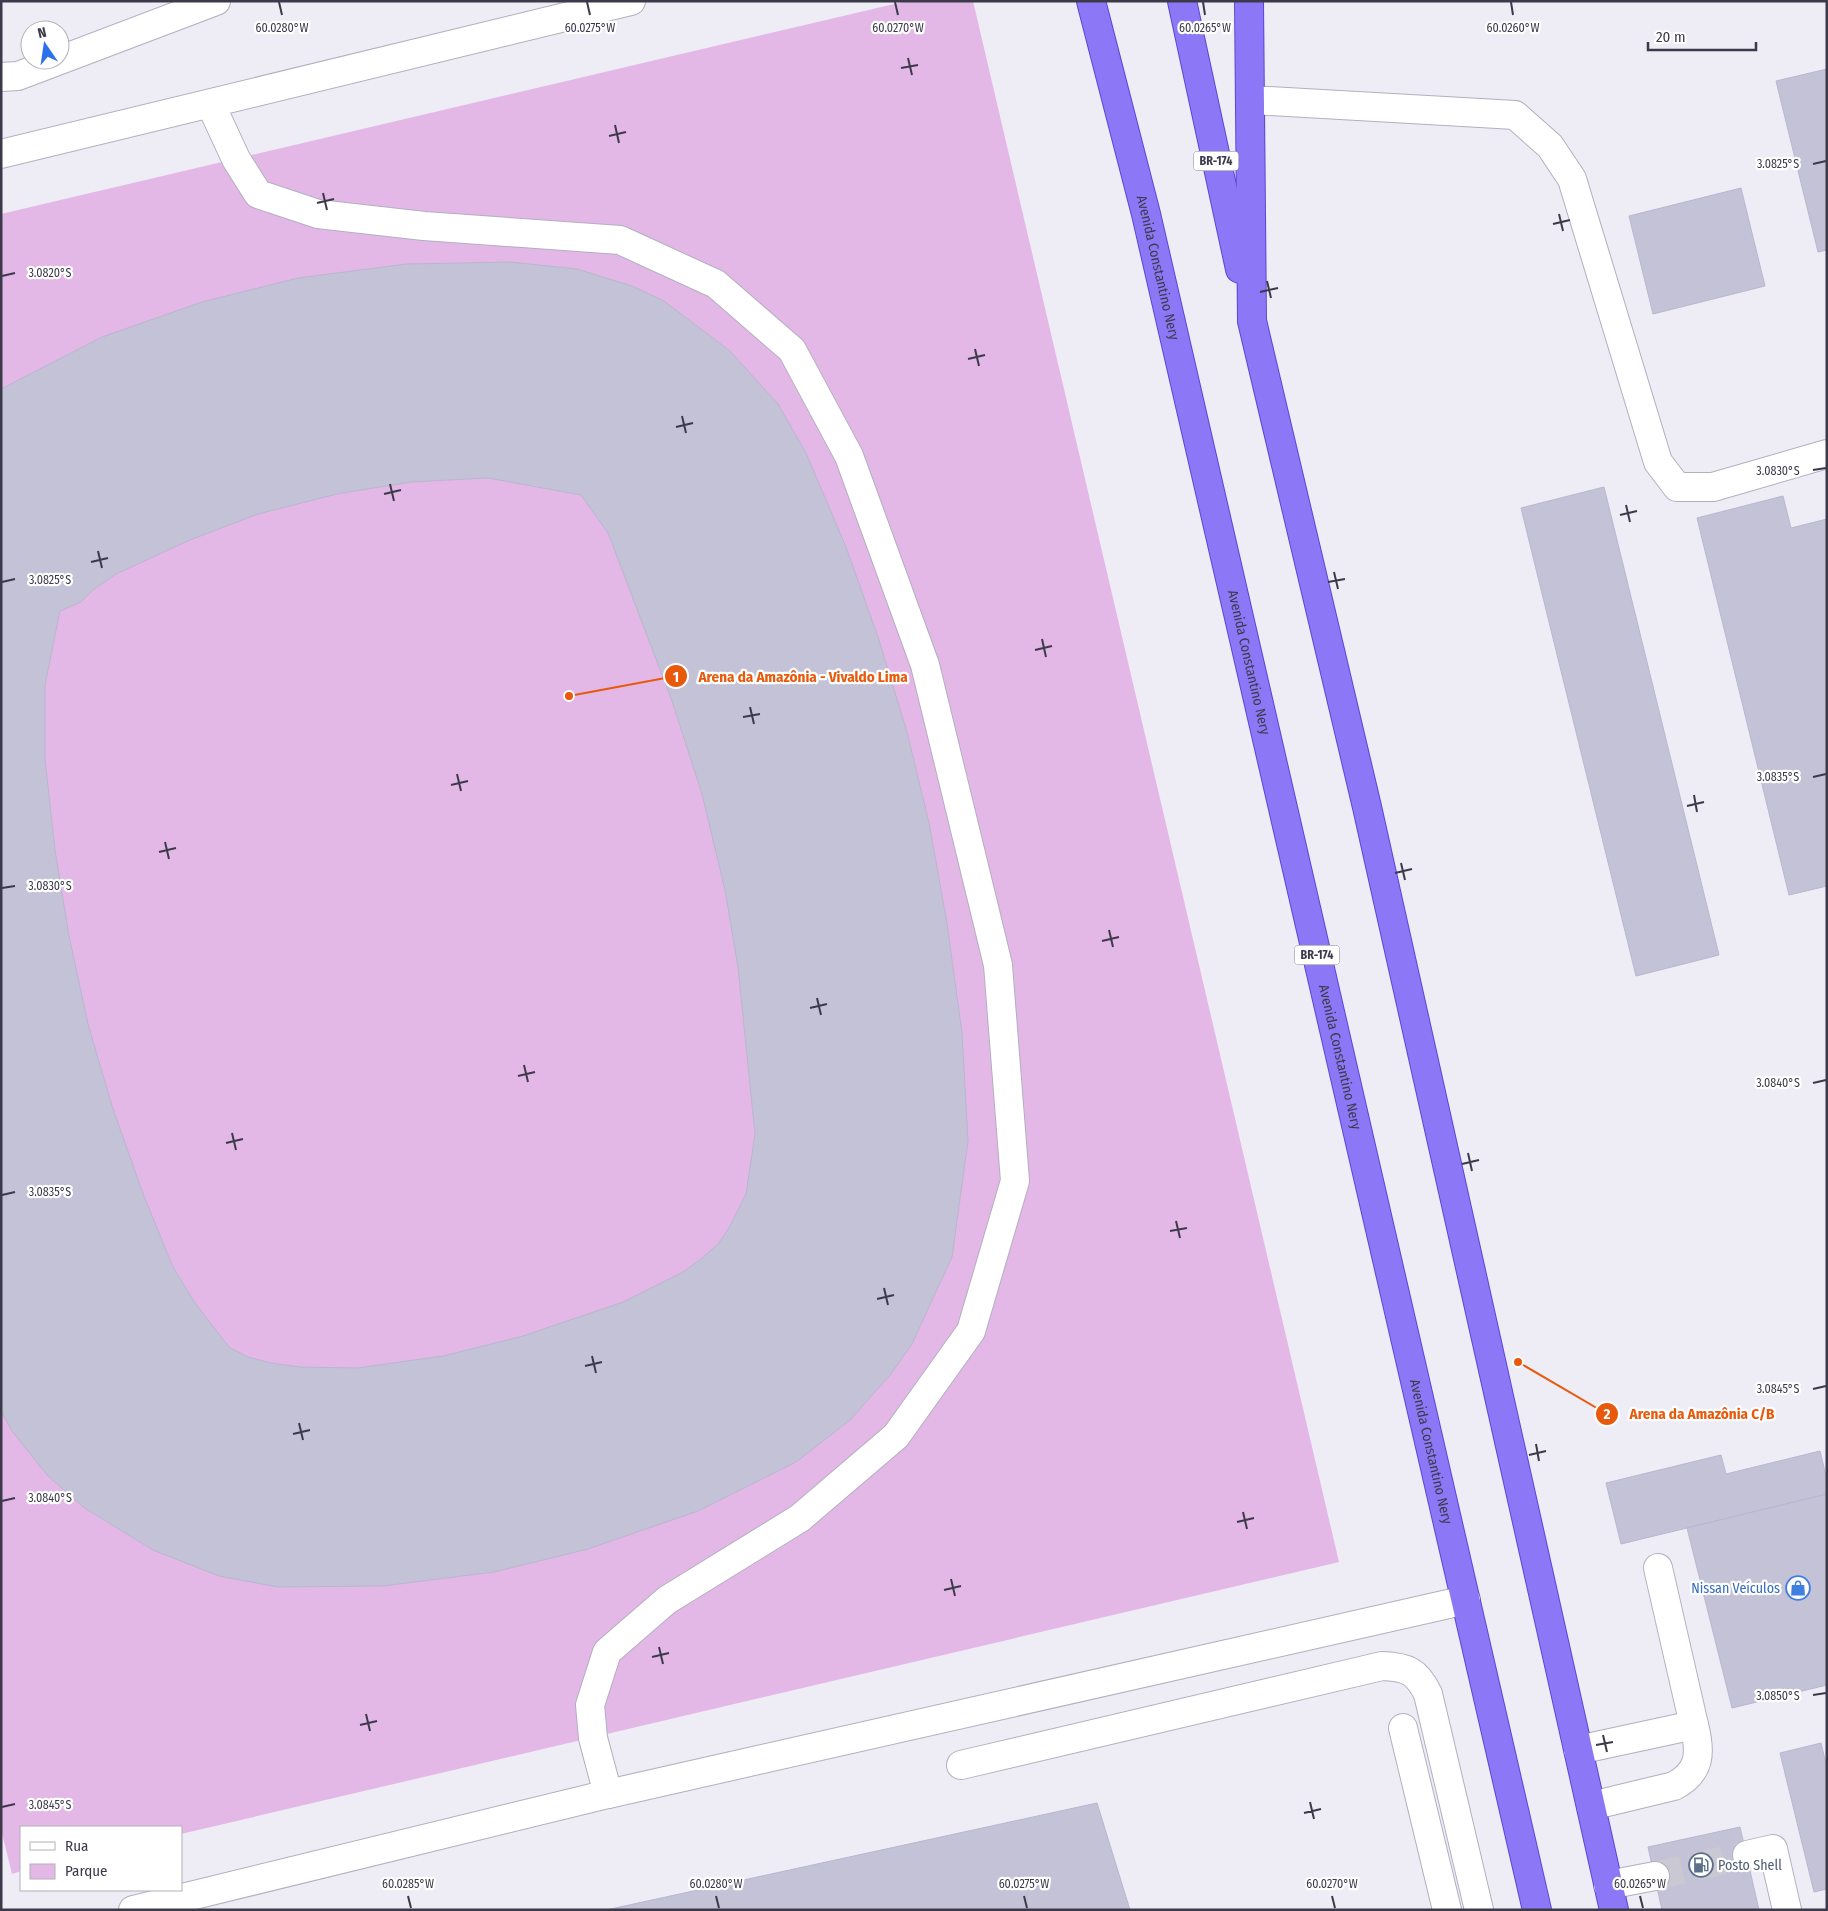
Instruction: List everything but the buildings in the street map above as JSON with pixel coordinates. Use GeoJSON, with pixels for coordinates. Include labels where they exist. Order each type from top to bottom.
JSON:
{"type":"FeatureCollection","features":[{"type":"Feature","properties":{"kind":"highway","name":"Avenida Constantino Nery"},"geometry":{"type":"LineString","coordinates":[[1091,1],[1146,214],[1537,1910]]}},
{"type":"Feature","properties":{"kind":"highway","name":"BR-174"},"geometry":{"type":"LineString","coordinates":[[1182,1],[1252,321],[1370,816],[1611,1897]]}},
{"type":"Feature","properties":{"kind":"highway"},"geometry":{"type":"LineString","coordinates":[[1248,1],[1252,321]]}},
{"type":"Feature","properties":{"kind":"street"},"geometry":{"type":"LineString","coordinates":[[1,77],[18,76],[216,1]]}},
{"type":"Feature","properties":{"kind":"street"},"geometry":{"type":"LineString","coordinates":[[1,154],[211,105],[631,1]]}},
{"type":"Feature","properties":{"kind":"street"},"geometry":{"type":"LineString","coordinates":[[1250,100],[1515,115],[1550,146],[1572,179],[1658,462],[1677,487],[1713,487],[1827,454]]}},
{"type":"Feature","properties":{"kind":"street"},"geometry":{"type":"LineString","coordinates":[[211,105],[236,159],[258,194],[318,214],[424,226],[620,240],[716,284],[792,350],[849,456],[925,665],[998,965],[1015,1181],[971,1330],[896,1436],[800,1518],[667,1600],[607,1652],[590,1705],[593,1738],[608,1794]]}},
{"type":"Feature","properties":{"kind":"street"},"geometry":{"type":"LineString","coordinates":[[1591,1806],[1674,1786],[1685,1781],[1693,1771],[1698,1759],[1694,1725],[1658,1568]]}},
{"type":"Feature","properties":{"kind":"street"},"geometry":{"type":"LineString","coordinates":[[133,1910],[608,1794],[1466,1600]]}},
{"type":"Feature","properties":{"kind":"street"},"geometry":{"type":"LineString","coordinates":[[961,1765],[1373,1668],[1400,1666],[1413,1673],[1422,1681],[1428,1694],[1480,1910]]}},
{"type":"Feature","properties":{"kind":"street"},"geometry":{"type":"LineString","coordinates":[[1578,1750],[1694,1725]]}},
{"type":"Feature","properties":{"kind":"street"},"geometry":{"type":"LineString","coordinates":[[1403,1728],[1447,1910]]}},
{"type":"Feature","properties":{"kind":"street"},"geometry":{"type":"LineString","coordinates":[[1747,1855],[1772,1849],[1787,1910]]}},
{"type":"Feature","properties":{"kind":"street"},"geometry":{"type":"LineString","coordinates":[[1611,1897],[1655,1876]]}},
{"type":"Feature","properties":{"kind":"green space"},"geometry":{"type":"Polygon","coordinates":[[[907,1],[973,1],[1339,1562],[182,1834],[182,1826],[20,1826],[20,1871],[12,1874],[1,1829],[1,214],[907,1]]]}},
{"type":"Feature","properties":{"kind":"tunnel"},"geometry":{"type":"LineString","coordinates":[[1655,1876],[1747,1855]]}},
{"type":"Feature","properties":{"kind":"place","name":"Arena da Amazônia - Vivaldo Lima"},"geometry":{"type":"Point","coordinates":[569,696]}},
{"type":"Feature","properties":{"kind":"place","name":"Arena da Amazônia C/B"},"geometry":{"type":"Point","coordinates":[1518,1362]}},
{"type":"Feature","properties":{"kind":"place","name":"Nissan Veículos"},"geometry":{"type":"Point","coordinates":[1798,1588]}},
{"type":"Feature","properties":{"kind":"place","name":"Posto Shell"},"geometry":{"type":"Point","coordinates":[1701,1865]}}]}
